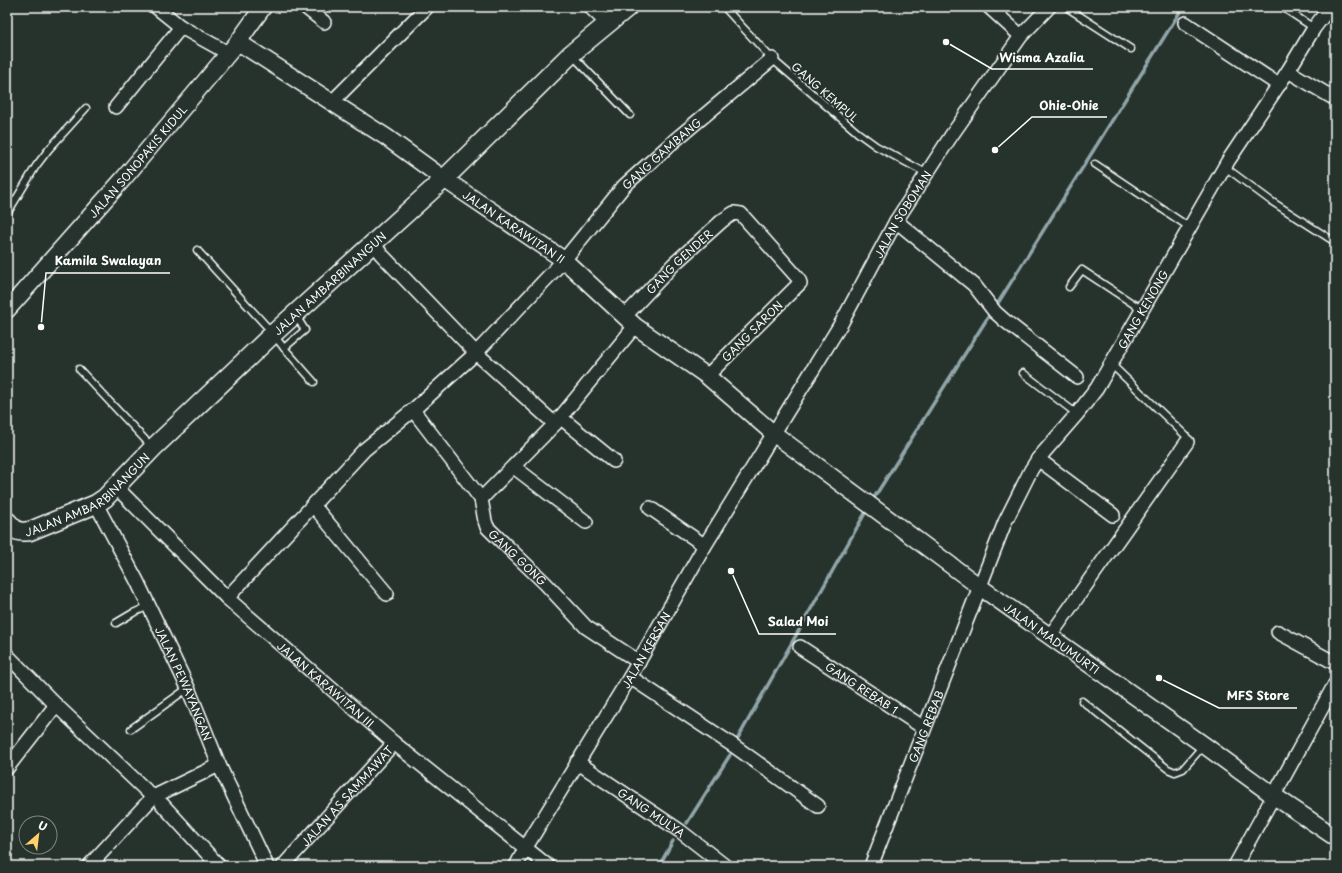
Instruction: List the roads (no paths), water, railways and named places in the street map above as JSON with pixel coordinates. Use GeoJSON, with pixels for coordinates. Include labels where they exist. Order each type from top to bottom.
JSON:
{"type":"FeatureCollection","features":[{"type":"Feature","properties":{"kind":"main road","name":"JALAN AMBARBINANGUN"},"geometry":{"type":"LineString","coordinates":[[10,529],[22,532],[30,531],[96,504],[105,498],[153,448],[273,334],[444,179],[571,54],[628,7]]}},
{"type":"Feature","properties":{"kind":"street"},"geometry":{"type":"LineString","coordinates":[[156,7],[181,27],[233,47]]}},
{"type":"Feature","properties":{"kind":"street","name":"JALAN SONOPAKIS KIDUL"},"geometry":{"type":"LineString","coordinates":[[7,310],[124,178],[233,47],[264,7]]}},
{"type":"Feature","properties":{"kind":"street"},"geometry":{"type":"LineString","coordinates":[[305,7],[324,22]]}},
{"type":"Feature","properties":{"kind":"street"},"geometry":{"type":"LineString","coordinates":[[332,102],[427,7]]}},
{"type":"Feature","properties":{"kind":"street"},"geometry":{"type":"LineString","coordinates":[[590,7],[608,24]]}},
{"type":"Feature","properties":{"kind":"street"},"geometry":{"type":"LineString","coordinates":[[989,7],[1021,36]]}},
{"type":"Feature","properties":{"kind":"street","name":"JALAN SOBOMAN"},"geometry":{"type":"LineString","coordinates":[[773,433],[842,322],[896,221],[926,173],[1021,36],[1049,7]]}},
{"type":"Feature","properties":{"kind":"street","name":"GANG KENONG"},"geometry":{"type":"LineString","coordinates":[[980,587],[1005,522],[1031,470],[1038,459],[1077,414],[1097,388],[1141,309],[1225,167],[1313,30],[1330,7]]}},
{"type":"Feature","properties":{"kind":"street"},"geometry":{"type":"LineString","coordinates":[[1185,23],[1279,85]]}},
{"type":"Feature","properties":{"kind":"street"},"geometry":{"type":"LineString","coordinates":[[116,107],[181,27]]}},
{"type":"Feature","properties":{"kind":"street","name":"JALAN KARAWITAN II"},"geometry":{"type":"LineString","coordinates":[[233,47],[332,102],[386,137],[444,179],[564,260],[630,321],[706,376],[773,433]]}},
{"type":"Feature","properties":{"kind":"street","name":"GANG GAMBANG"},"geometry":{"type":"LineString","coordinates":[[227,598],[364,450],[413,410],[476,353],[564,260],[628,182],[674,141],[772,59]]}},
{"type":"Feature","properties":{"kind":"street"},"geometry":{"type":"LineString","coordinates":[[1288,71],[1335,99]]}},
{"type":"Feature","properties":{"kind":"street","name":"GANG SARON"},"geometry":{"type":"LineString","coordinates":[[706,376],[800,282],[744,216],[738,213]]}},
{"type":"Feature","properties":{"kind":"street","name":"GANG GENDER"},"geometry":{"type":"LineString","coordinates":[[481,499],[514,467],[557,420],[674,264],[730,215],[738,213]]}},
{"type":"Feature","properties":{"kind":"street"},"geometry":{"type":"LineString","coordinates":[[896,221],[974,285],[995,312],[1004,320],[1077,377]]}},
{"type":"Feature","properties":{"kind":"street"},"geometry":{"type":"LineString","coordinates":[[373,243],[381,254],[476,353],[557,420],[614,461]]}},
{"type":"Feature","properties":{"kind":"street","name":"GANG GONG"},"geometry":{"type":"LineString","coordinates":[[413,410],[481,499],[485,521],[493,533],[586,627],[639,662]]}},
{"type":"Feature","properties":{"kind":"street","name":"JALAN MADUMURTI"},"geometry":{"type":"LineString","coordinates":[[773,433],[980,587],[1274,796],[1335,837]]}},
{"type":"Feature","properties":{"kind":"street","name":"JALAN KERSAN"},"geometry":{"type":"LineString","coordinates":[[516,866],[577,762],[639,662],[704,547],[773,433]]}},
{"type":"Feature","properties":{"kind":"street"},"geometry":{"type":"LineString","coordinates":[[1050,636],[1187,442]]}},
{"type":"Feature","properties":{"kind":"street"},"geometry":{"type":"LineString","coordinates":[[1038,459],[1113,515]]}},
{"type":"Feature","properties":{"kind":"street"},"geometry":{"type":"LineString","coordinates":[[514,467],[586,522]]}},
{"type":"Feature","properties":{"kind":"street","name":"JALAN KARAWITAN III"},"geometry":{"type":"LineString","coordinates":[[116,487],[227,598],[394,742],[548,866]]}},
{"type":"Feature","properties":{"kind":"street","name":"JALAN PEWAYANGAN"},"geometry":{"type":"LineString","coordinates":[[96,504],[137,581],[188,688],[219,765],[267,866]]}},
{"type":"Feature","properties":{"kind":"street"},"geometry":{"type":"LineString","coordinates":[[313,505],[387,594]]}},
{"type":"Feature","properties":{"kind":"street"},"geometry":{"type":"LineString","coordinates":[[650,508],[701,543],[704,547]]}},
{"type":"Feature","properties":{"kind":"street","name":"GANG REBAB"},"geometry":{"type":"LineString","coordinates":[[871,866],[980,587]]}},
{"type":"Feature","properties":{"kind":"street"},"geometry":{"type":"LineString","coordinates":[[1278,632],[1335,663]]}},
{"type":"Feature","properties":{"kind":"street","name":"GANG REBAB 1"},"geometry":{"type":"LineString","coordinates":[[800,647],[924,728]]}},
{"type":"Feature","properties":{"kind":"street"},"geometry":{"type":"LineString","coordinates":[[7,655],[56,705],[157,801],[219,866]]}},
{"type":"Feature","properties":{"kind":"street"},"geometry":{"type":"LineString","coordinates":[[630,677],[734,746],[818,806]]}},
{"type":"Feature","properties":{"kind":"street"},"geometry":{"type":"LineString","coordinates":[[1235,866],[1335,684]]}},
{"type":"Feature","properties":{"kind":"street"},"geometry":{"type":"LineString","coordinates":[[7,768],[56,705]]}},
{"type":"Feature","properties":{"kind":"street","name":"JALAN AS SAMMAWAT"},"geometry":{"type":"LineString","coordinates":[[283,866],[394,742]]}},
{"type":"Feature","properties":{"kind":"street","name":"GANG MULYA"},"geometry":{"type":"LineString","coordinates":[[577,762],[680,831],[725,866]]}},
{"type":"Feature","properties":{"kind":"street"},"geometry":{"type":"LineString","coordinates":[[89,866],[157,801],[219,765]]}},
{"type":"Feature","properties":{"kind":"lane","name":"GANG KEMPUL"},"geometry":{"type":"LineString","coordinates":[[724,7],[772,59],[866,140],[926,173]]}},
{"type":"Feature","properties":{"kind":"lane"},"geometry":{"type":"LineString","coordinates":[[1066,7],[1131,49]]}},
{"type":"Feature","properties":{"kind":"lane"},"geometry":{"type":"LineString","coordinates":[[1282,7],[1313,30]]}},
{"type":"Feature","properties":{"kind":"lane"},"geometry":{"type":"LineString","coordinates":[[571,54],[630,115]]}},
{"type":"Feature","properties":{"kind":"lane"},"geometry":{"type":"LineString","coordinates":[[7,214],[36,166],[49,149],[86,108]]}},
{"type":"Feature","properties":{"kind":"lane"},"geometry":{"type":"LineString","coordinates":[[1095,164],[1189,227]]}},
{"type":"Feature","properties":{"kind":"lane"},"geometry":{"type":"LineString","coordinates":[[1225,167],[1271,201],[1335,242]]}},
{"type":"Feature","properties":{"kind":"lane"},"geometry":{"type":"LineString","coordinates":[[197,250],[314,382]]}},
{"type":"Feature","properties":{"kind":"lane"},"geometry":{"type":"LineString","coordinates":[[1069,287],[1082,270],[1141,309]]}},
{"type":"Feature","properties":{"kind":"lane"},"geometry":{"type":"LineString","coordinates":[[284,348],[305,330],[295,315]]}},
{"type":"Feature","properties":{"kind":"lane"},"geometry":{"type":"LineString","coordinates":[[1110,363],[1186,436],[1187,442]]}},
{"type":"Feature","properties":{"kind":"lane"},"geometry":{"type":"LineString","coordinates":[[79,369],[153,448]]}},
{"type":"Feature","properties":{"kind":"lane"},"geometry":{"type":"LineString","coordinates":[[1023,373],[1077,414]]}},
{"type":"Feature","properties":{"kind":"lane"},"geometry":{"type":"LineString","coordinates":[[116,623],[132,613],[149,606]]}},
{"type":"Feature","properties":{"kind":"lane"},"geometry":{"type":"LineString","coordinates":[[131,729],[188,688]]}},
{"type":"Feature","properties":{"kind":"lane"},"geometry":{"type":"LineString","coordinates":[[1082,701],[1168,769],[1175,772],[1183,769],[1204,745]]}},
{"type":"Feature","properties":{"kind":"waterway"},"geometry":{"type":"LineString","coordinates":[[998,303],[1183,7]]}},
{"type":"Feature","properties":{"kind":"waterway"},"geometry":{"type":"LineString","coordinates":[[872,501],[990,314]]}},
{"type":"Feature","properties":{"kind":"waterway"},"geometry":{"type":"LineString","coordinates":[[738,738],[868,508]]}},
{"type":"Feature","properties":{"kind":"waterway"},"geometry":{"type":"LineString","coordinates":[[687,823],[730,755]]}},
{"type":"Feature","properties":{"kind":"waterway"},"geometry":{"type":"LineString","coordinates":[[659,866],[673,841]]}},
{"type":"Feature","properties":{"kind":"place","name":"Wisma Azalia"},"geometry":{"type":"Point","coordinates":[946,42]}},
{"type":"Feature","properties":{"kind":"place","name":"Ohie-Ohie"},"geometry":{"type":"Point","coordinates":[995,150]}},
{"type":"Feature","properties":{"kind":"place","name":"Kamila Swalayan"},"geometry":{"type":"Point","coordinates":[41,327]}},
{"type":"Feature","properties":{"kind":"place","name":"Salad Moi"},"geometry":{"type":"Point","coordinates":[731,571]}},
{"type":"Feature","properties":{"kind":"place","name":"MFS Store"},"geometry":{"type":"Point","coordinates":[1159,678]}}]}
